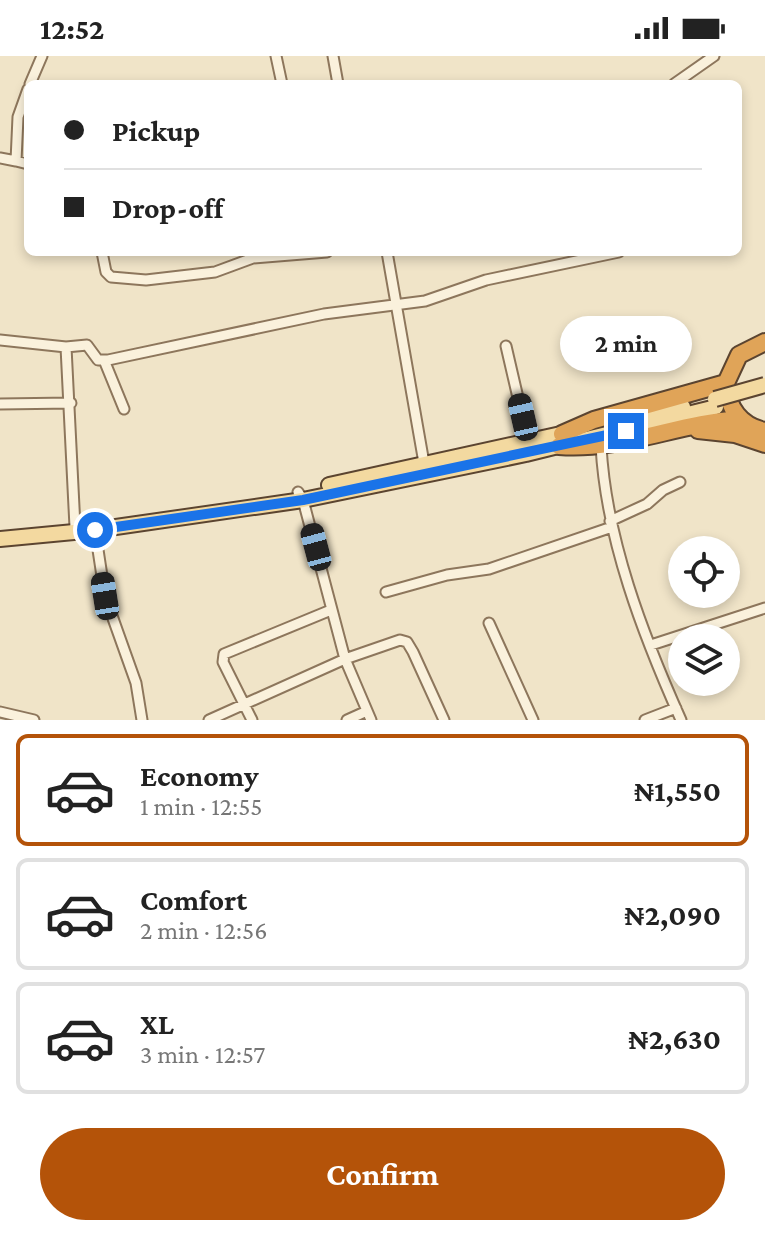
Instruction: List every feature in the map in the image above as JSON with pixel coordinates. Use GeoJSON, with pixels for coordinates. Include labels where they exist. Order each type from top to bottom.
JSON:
{"type":"FeatureCollection","features":[{"type":"Feature","properties":{"kind":"highway"},"geometry":{"type":"LineString","coordinates":[[762,436],[740,419],[730,406],[726,383],[739,355],[765,342]]}},
{"type":"Feature","properties":{"kind":"highway"},"geometry":{"type":"LineString","coordinates":[[560,440],[594,420],[726,383]]}},
{"type":"Feature","properties":{"kind":"highway"},"geometry":{"type":"LineString","coordinates":[[560,440],[601,446],[740,419]]}},
{"type":"Feature","properties":{"kind":"highway"},"geometry":{"type":"LineString","coordinates":[[677,429],[762,436]]}},
{"type":"Feature","properties":{"kind":"main road"},"geometry":{"type":"LineString","coordinates":[[715,403],[765,385]]}},
{"type":"Feature","properties":{"kind":"main road"},"geometry":{"type":"LineString","coordinates":[[0,537],[95,530],[301,496],[765,394]]}},
{"type":"Feature","properties":{"kind":"main road"},"geometry":{"type":"LineString","coordinates":[[0,537],[301,496],[424,463],[528,441],[560,440]]}},
{"type":"Feature","properties":{"kind":"street"},"geometry":{"type":"LineString","coordinates":[[32,80],[42,56]]}},
{"type":"Feature","properties":{"kind":"street"},"geometry":{"type":"LineString","coordinates":[[276,56],[281,80]]}},
{"type":"Feature","properties":{"kind":"street"},"geometry":{"type":"LineString","coordinates":[[333,56],[337,80]]}},
{"type":"Feature","properties":{"kind":"street"},"geometry":{"type":"LineString","coordinates":[[680,80],[714,56]]}},
{"type":"Feature","properties":{"kind":"street"},"geometry":{"type":"LineString","coordinates":[[16,161],[18,117],[24,100]]}},
{"type":"Feature","properties":{"kind":"street"},"geometry":{"type":"LineString","coordinates":[[0,158],[24,163]]}},
{"type":"Feature","properties":{"kind":"street"},"geometry":{"type":"LineString","coordinates":[[103,256],[106,272],[111,277],[146,280],[215,272],[253,258],[278,256]]}},
{"type":"Feature","properties":{"kind":"street"},"geometry":{"type":"LineString","coordinates":[[388,256],[424,463]]}},
{"type":"Feature","properties":{"kind":"street"},"geometry":{"type":"LineString","coordinates":[[0,340],[66,347],[87,345],[98,360],[104,360],[324,314],[425,301],[486,280],[600,256]]}},
{"type":"Feature","properties":{"kind":"street"},"geometry":{"type":"LineString","coordinates":[[506,346],[528,441]]}},
{"type":"Feature","properties":{"kind":"street"},"geometry":{"type":"LineString","coordinates":[[66,347],[75,527]]}},
{"type":"Feature","properties":{"kind":"street"},"geometry":{"type":"LineString","coordinates":[[104,360],[124,409]]}},
{"type":"Feature","properties":{"kind":"street"},"geometry":{"type":"LineString","coordinates":[[0,404],[71,403]]}},
{"type":"Feature","properties":{"kind":"street"},"geometry":{"type":"LineString","coordinates":[[601,446],[611,524],[651,645],[681,720]]}},
{"type":"Feature","properties":{"kind":"street"},"geometry":{"type":"LineString","coordinates":[[386,592],[447,575],[489,569],[611,524],[680,482]]}},
{"type":"Feature","properties":{"kind":"street"},"geometry":{"type":"LineString","coordinates":[[301,496],[345,659],[369,716],[347,720]]}},
{"type":"Feature","properties":{"kind":"street"},"geometry":{"type":"LineString","coordinates":[[95,530],[105,596],[136,683],[142,720]]}},
{"type":"Feature","properties":{"kind":"street"},"geometry":{"type":"LineString","coordinates":[[651,645],[765,608]]}},
{"type":"Feature","properties":{"kind":"street"},"geometry":{"type":"LineString","coordinates":[[252,720],[223,662],[224,654],[331,610]]}},
{"type":"Feature","properties":{"kind":"street"},"geometry":{"type":"LineString","coordinates":[[489,623],[533,720]]}},
{"type":"Feature","properties":{"kind":"street"},"geometry":{"type":"LineString","coordinates":[[209,720],[391,641],[407,642],[444,720]]}},
{"type":"Feature","properties":{"kind":"street"},"geometry":{"type":"LineString","coordinates":[[645,720],[676,708]]}},
{"type":"Feature","properties":{"kind":"street"},"geometry":{"type":"LineString","coordinates":[[0,712],[34,720]]}},
{"type":"Feature","properties":{"kind":"route"},"geometry":{"type":"LineString","coordinates":[[95,530],[303,500],[474,466],[626,431]]}}]}
